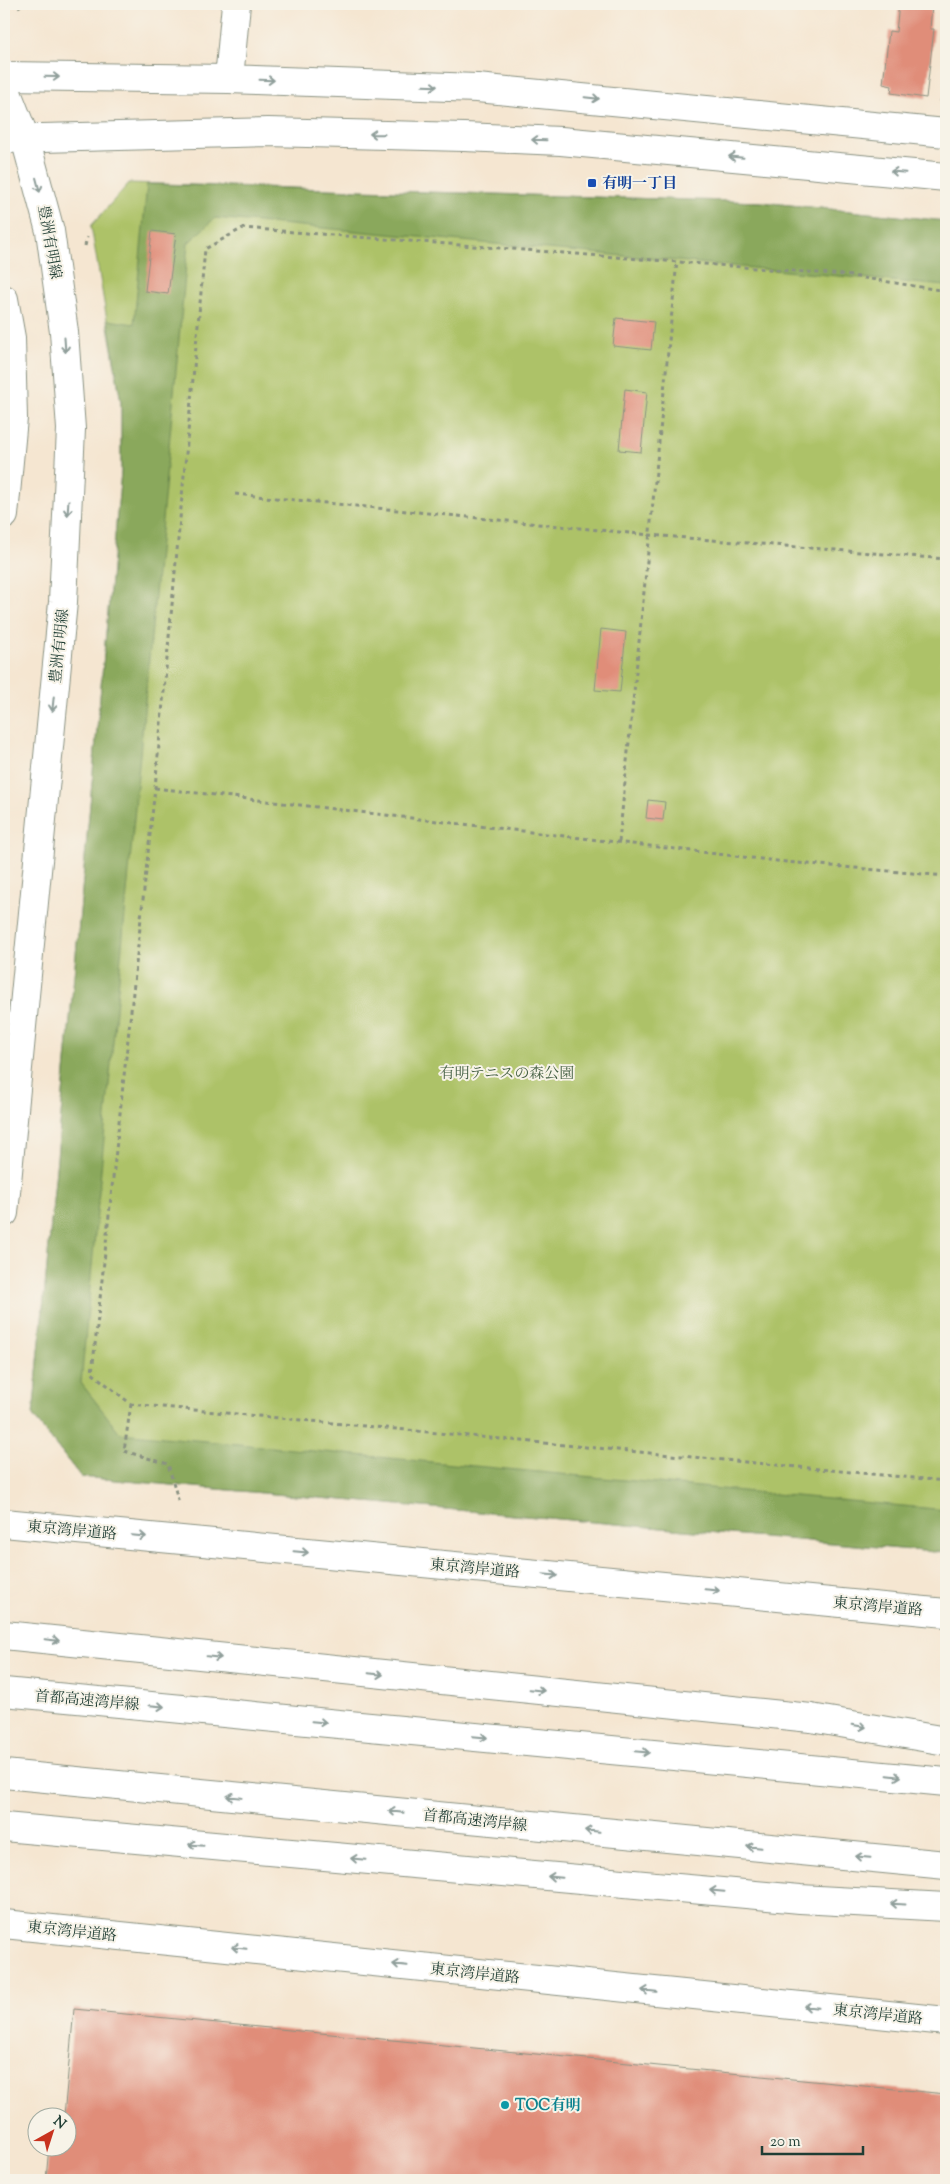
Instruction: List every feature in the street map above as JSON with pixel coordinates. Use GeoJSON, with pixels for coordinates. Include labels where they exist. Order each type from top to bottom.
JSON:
{"type":"FeatureCollection","features":[{"type":"Feature","properties":{"kind":"main road"},"geometry":{"type":"LineString","coordinates":[[229,79],[236,4]]}},
{"type":"Feature","properties":{"kind":"main road"},"geometry":{"type":"LineString","coordinates":[[4,76],[229,79],[477,88],[946,133]]}},
{"type":"Feature","properties":{"kind":"main road","name":"豊洲有明線"},"geometry":{"type":"LineString","coordinates":[[4,85],[15,139],[50,231],[64,332],[71,429],[63,602],[4,1212]]}},
{"type":"Feature","properties":{"kind":"main road"},"geometry":{"type":"LineString","coordinates":[[15,139],[268,132],[474,137],[561,141],[946,177]]}},
{"type":"Feature","properties":{"kind":"main road"},"geometry":{"type":"LineString","coordinates":[[4,298],[10,338],[13,418],[4,515]]}},
{"type":"Feature","properties":{"kind":"main road","name":"東京湾岸道路"},"geometry":{"type":"LineString","coordinates":[[4,1523],[946,1613]]}},
{"type":"Feature","properties":{"kind":"main road"},"geometry":{"type":"LineString","coordinates":[[4,1636],[811,1718],[946,1741]]}},
{"type":"Feature","properties":{"kind":"main road","name":"首都高速湾岸線"},"geometry":{"type":"LineString","coordinates":[[4,1692],[946,1782]]}},
{"type":"Feature","properties":{"kind":"main road","name":"首都高速湾岸線"},"geometry":{"type":"LineString","coordinates":[[4,1774],[946,1866]]}},
{"type":"Feature","properties":{"kind":"main road"},"geometry":{"type":"LineString","coordinates":[[4,1828],[800,1899],[946,1907]]}},
{"type":"Feature","properties":{"kind":"main road","name":"東京湾岸道路"},"geometry":{"type":"LineString","coordinates":[[4,1924],[946,2021]]}},
{"type":"Feature","properties":{"kind":"path"},"geometry":{"type":"LineString","coordinates":[[18,4],[21,9]]}},
{"type":"Feature","properties":{"kind":"path"},"geometry":{"type":"LineString","coordinates":[[941,103],[946,67]]}},
{"type":"Feature","properties":{"kind":"path"},"geometry":{"type":"LineString","coordinates":[[946,291],[845,274],[243,228],[205,249],[155,788],[92,1374],[131,1404],[946,1481]]}},
{"type":"Feature","properties":{"kind":"path"},"geometry":{"type":"LineString","coordinates":[[620,842],[677,261]]}},
{"type":"Feature","properties":{"kind":"path"},"geometry":{"type":"LineString","coordinates":[[235,494],[650,535],[946,559]]}},
{"type":"Feature","properties":{"kind":"path"},"geometry":{"type":"LineString","coordinates":[[155,788],[786,862],[946,876]]}},
{"type":"Feature","properties":{"kind":"path"},"geometry":{"type":"LineString","coordinates":[[131,1404],[124,1451],[168,1464],[179,1502]]}},
{"type":"Feature","properties":{"kind":"green space","name":"有明テニスの森公園"},"geometry":{"type":"Polygon","coordinates":[[[129,183],[761,202],[946,221],[946,1553],[81,1477],[33,1416],[121,472],[121,402],[91,226],[129,183]]]}},
{"type":"Feature","properties":{"kind":"green space"},"geometry":{"type":"Polygon","coordinates":[[[147,184],[761,202],[946,221],[946,286],[215,218],[188,243],[81,1383],[120,1433],[946,1510],[946,1553],[81,1477],[33,1416],[121,472],[121,402],[108,320],[134,324],[147,184]]]}},
{"type":"Feature","properties":{"kind":"building"},"geometry":{"type":"Polygon","coordinates":[[[899,4],[932,5],[930,29],[934,29],[926,98],[891,93],[892,86],[883,84],[889,31],[896,32],[899,4]]]}},
{"type":"Feature","properties":{"kind":"building"},"geometry":{"type":"Polygon","coordinates":[[[152,231],[176,234],[168,294],[145,291],[152,231]]]}},
{"type":"Feature","properties":{"kind":"building"},"geometry":{"type":"Polygon","coordinates":[[[616,318],[654,322],[651,350],[613,346],[616,318]]]}},
{"type":"Feature","properties":{"kind":"building"},"geometry":{"type":"Polygon","coordinates":[[[625,389],[647,392],[641,452],[619,450],[625,389]]]}},
{"type":"Feature","properties":{"kind":"building"},"geometry":{"type":"Polygon","coordinates":[[[601,629],[626,632],[620,692],[595,690],[601,629]]]}},
{"type":"Feature","properties":{"kind":"building"},"geometry":{"type":"Polygon","coordinates":[[[648,800],[665,802],[663,820],[646,818],[648,800]]]}},
{"type":"Feature","properties":{"kind":"building","name":"TOC有明"},"geometry":{"type":"Polygon","coordinates":[[[74,2009],[946,2094],[946,2180],[46,2180],[48,2156],[78,2156],[78,2106],[65,2106],[74,2009]]]}},
{"type":"Feature","properties":{"kind":"place","name":"有明一丁目"},"geometry":{"type":"Point","coordinates":[592,183]}},
{"type":"Feature","properties":{"kind":"place","name":"TOC有明"},"geometry":{"type":"Point","coordinates":[505,2105]}}]}
